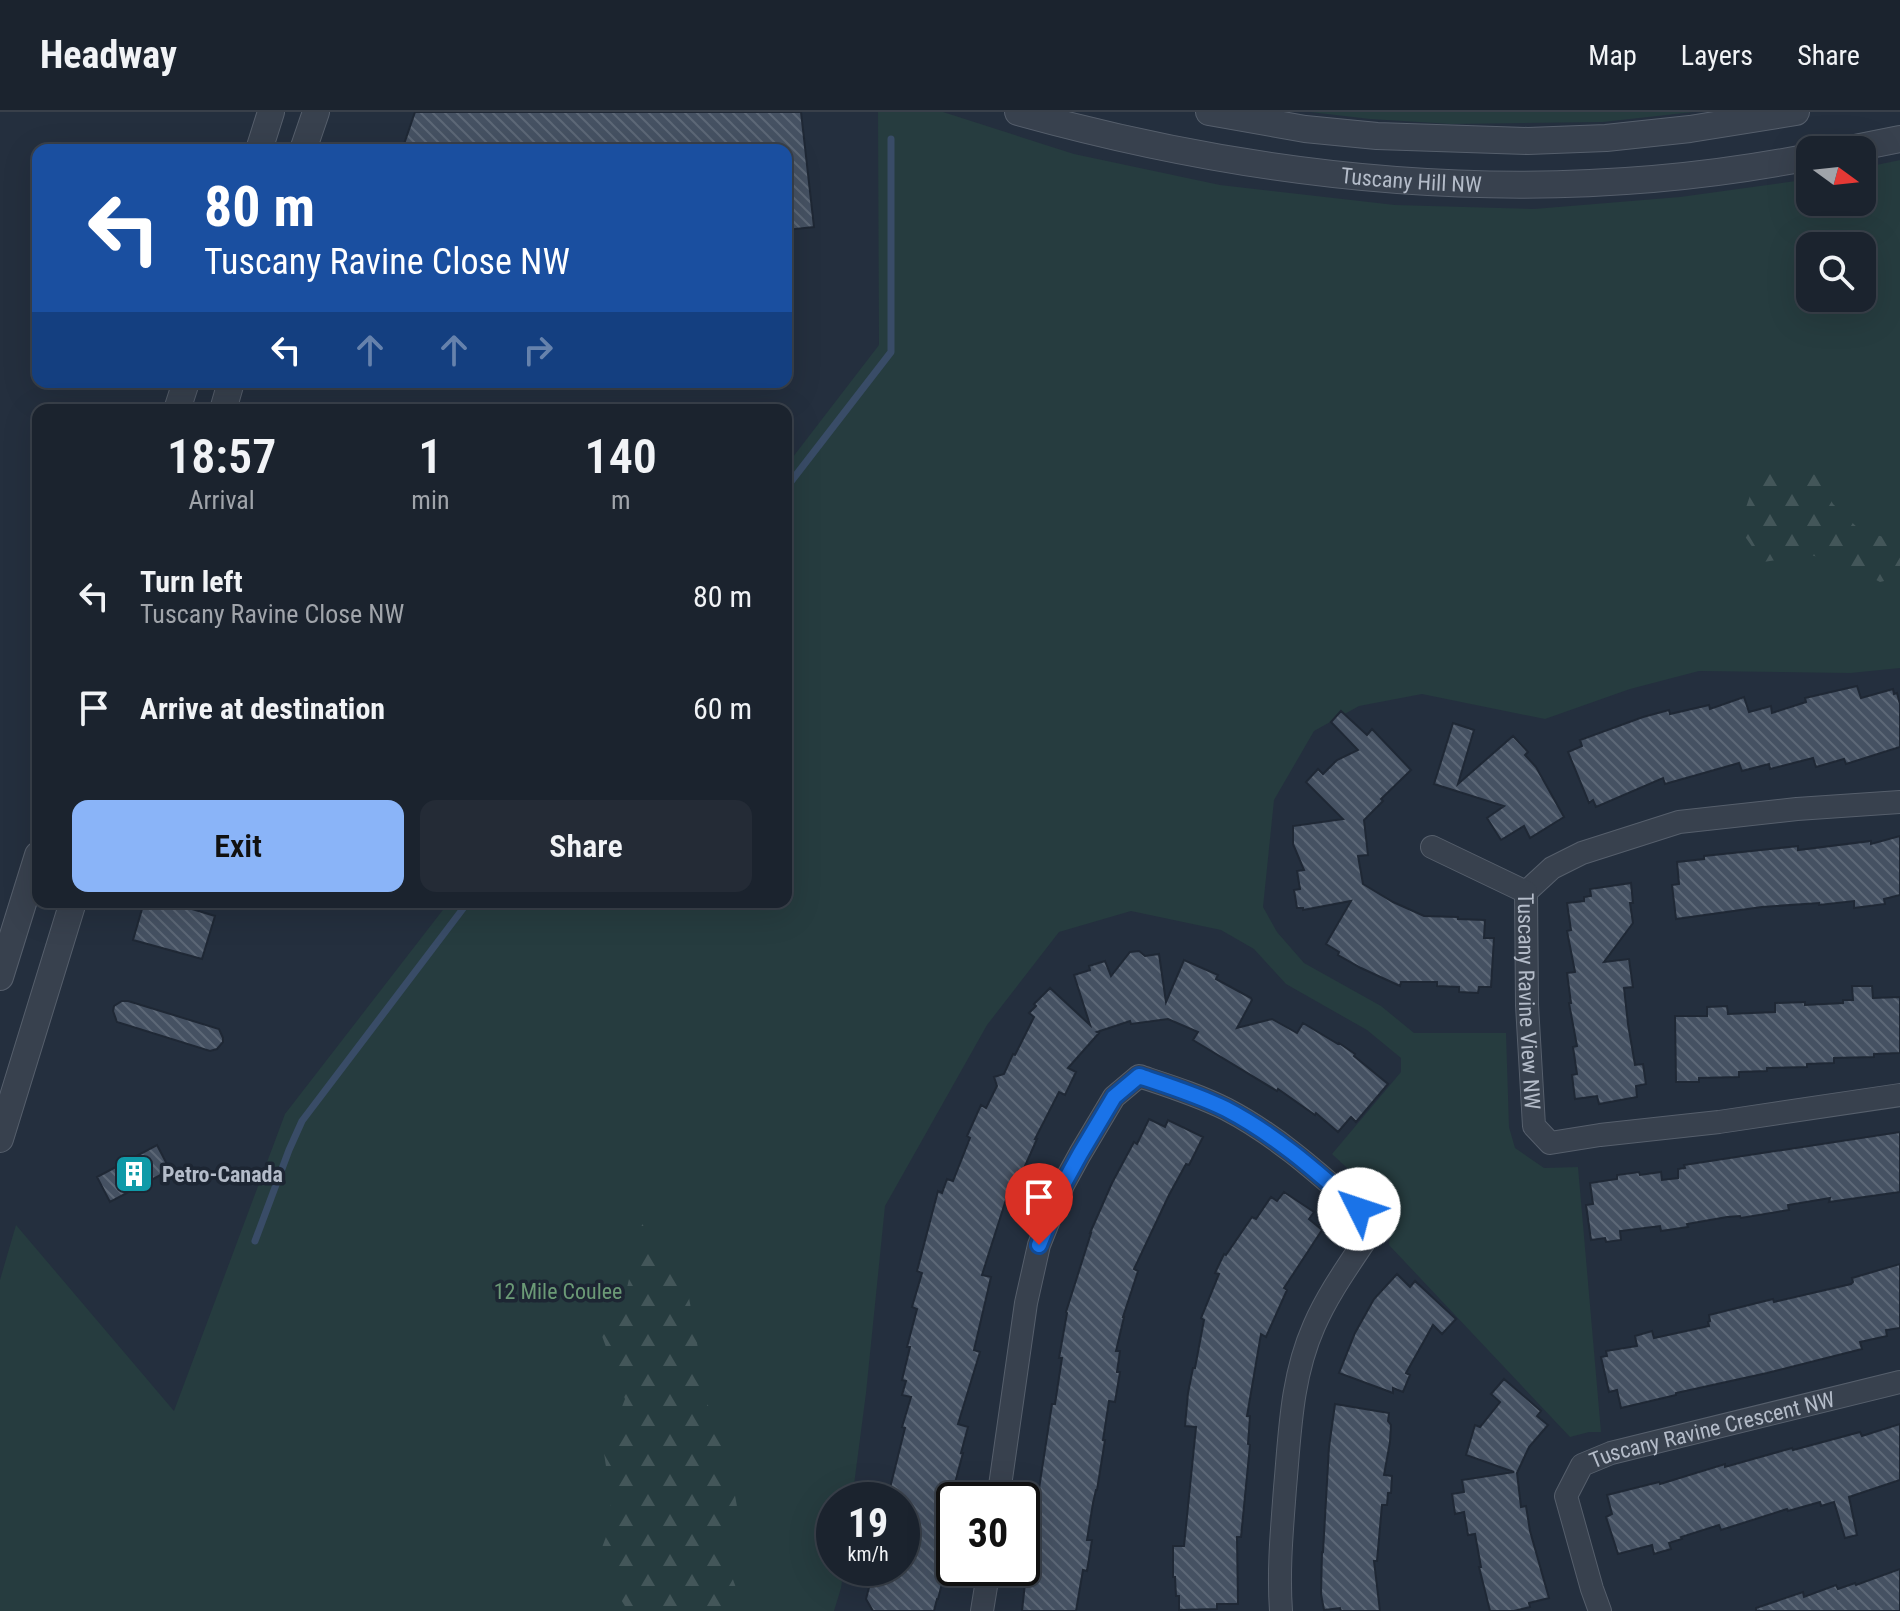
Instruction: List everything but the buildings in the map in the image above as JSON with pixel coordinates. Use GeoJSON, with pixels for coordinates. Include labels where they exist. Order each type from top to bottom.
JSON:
{"type":"FeatureCollection","features":[{"type":"Feature","properties":{"kind":"street"},"geometry":{"type":"LineString","coordinates":[[261,144],[271,112]]}},
{"type":"Feature","properties":{"kind":"street","name":"Tuscany Hill NW"},"geometry":{"type":"LineString","coordinates":[[1018,112],[1088,132],[1237,162],[1417,182],[1500,185],[1606,182],[1690,175],[1796,160]]}},
{"type":"Feature","properties":{"kind":"street","name":"Tuscany Hill NW"},"geometry":{"type":"LineString","coordinates":[[1209,112],[1305,129],[1377,136],[1528,141],[1606,138],[1690,129],[1796,112]]}},
{"type":"Feature","properties":{"kind":"street"},"geometry":{"type":"LineString","coordinates":[[1876,144],[1900,139]]}},
{"type":"Feature","properties":{"kind":"street","name":"Tuscany Ravine View NW"},"geometry":{"type":"LineString","coordinates":[[1900,802],[1679,822],[1582,853],[1552,868],[1526,892],[1527,1005],[1534,1126],[1550,1143],[1900,1095]]}},
{"type":"Feature","properties":{"kind":"street"},"geometry":{"type":"LineString","coordinates":[[1432,847],[1526,892]]}},
{"type":"Feature","properties":{"kind":"street"},"geometry":{"type":"LineString","coordinates":[[0,977],[32,874]]}},
{"type":"Feature","properties":{"kind":"street"},"geometry":{"type":"LineString","coordinates":[[0,1139],[71,908]]}},
{"type":"Feature","properties":{"kind":"street"},"geometry":{"type":"LineString","coordinates":[[1001,1482],[1032,1274],[1044,1231],[1063,1185],[1114,1097],[1139,1076],[1202,1097],[1275,1139],[1359,1209],[1364,1242],[1314,1326],[1295,1385],[1281,1554],[1281,1611]]}},
{"type":"Feature","properties":{"kind":"street","name":"Tuscany Ravine Crescent NW"},"geometry":{"type":"LineString","coordinates":[[1600,1611],[1566,1496],[1582,1465],[1611,1453],[1900,1382]]}},
{"type":"Feature","properties":{"kind":"street"},"geometry":{"type":"LineString","coordinates":[[982,1611],[986,1586]]}},
{"type":"Feature","properties":{"kind":"green space","name":"12 Mile Coulee"},"geometry":{"type":"Polygon","coordinates":[[[878,112],[943,112],[1074,154],[1220,185],[1395,205],[1534,209],[1680,197],[1796,181],[1796,216],[1876,216],[1876,165],[1900,160],[1900,668],[1850,673],[1699,671],[1630,689],[1545,719],[1422,694],[1359,706],[1314,731],[1274,800],[1263,907],[1277,932],[1304,963],[1381,1006],[1414,1033],[1506,1033],[1509,1127],[1515,1148],[1544,1168],[1578,1167],[1601,1432],[1570,1437],[1389,1245],[1391,1227],[1385,1203],[1332,1154],[1401,1072],[1401,1058],[1367,1030],[1286,984],[1254,949],[1221,930],[1131,911],[1059,932],[987,1025],[885,1206],[854,1482],[816,1482],[816,1586],[841,1586],[834,1611],[0,1611],[0,1280],[16,1225],[174,1411],[285,1114],[444,908],[792,908],[792,458],[879,345],[878,112]]]}},
{"type":"Feature","properties":{"kind":"green space"},"geometry":{"type":"Polygon","coordinates":[[[1310,112],[1693,112],[1603,122],[1451,124],[1310,112]]]}},
{"type":"Feature","properties":{"kind":"green space"},"geometry":{"type":"Polygon","coordinates":[[[1779,468],[1817,475],[1833,504],[1862,532],[1900,539],[1900,577],[1880,582],[1844,563],[1810,555],[1763,562],[1739,528],[1754,484],[1779,468]]]}},
{"type":"Feature","properties":{"kind":"green space"},"geometry":{"type":"Polygon","coordinates":[[[642,1224],[685,1275],[711,1422],[732,1479],[738,1512],[728,1530],[710,1547],[729,1569],[738,1593],[725,1611],[628,1611],[615,1590],[600,1553],[610,1526],[611,1500],[604,1453],[625,1399],[598,1325],[625,1296],[642,1224]]]}},
{"type":"Feature","properties":{"kind":"waterway"},"geometry":{"type":"LineString","coordinates":[[792,480],[891,352],[891,139]]}},
{"type":"Feature","properties":{"kind":"waterway"},"geometry":{"type":"LineString","coordinates":[[255,1241],[302,1121],[463,908]]}},
{"type":"Feature","properties":{"kind":"place","name":"Petro-Canada"},"geometry":{"type":"Point","coordinates":[134,1174]}},
{"type":"Feature","properties":{"kind":"route"},"geometry":{"type":"LineString","coordinates":[[1039,1245],[1063,1185],[1080,1154],[1114,1097],[1139,1076],[1202,1097],[1252,1123],[1303,1160],[1359,1209]]}}]}
